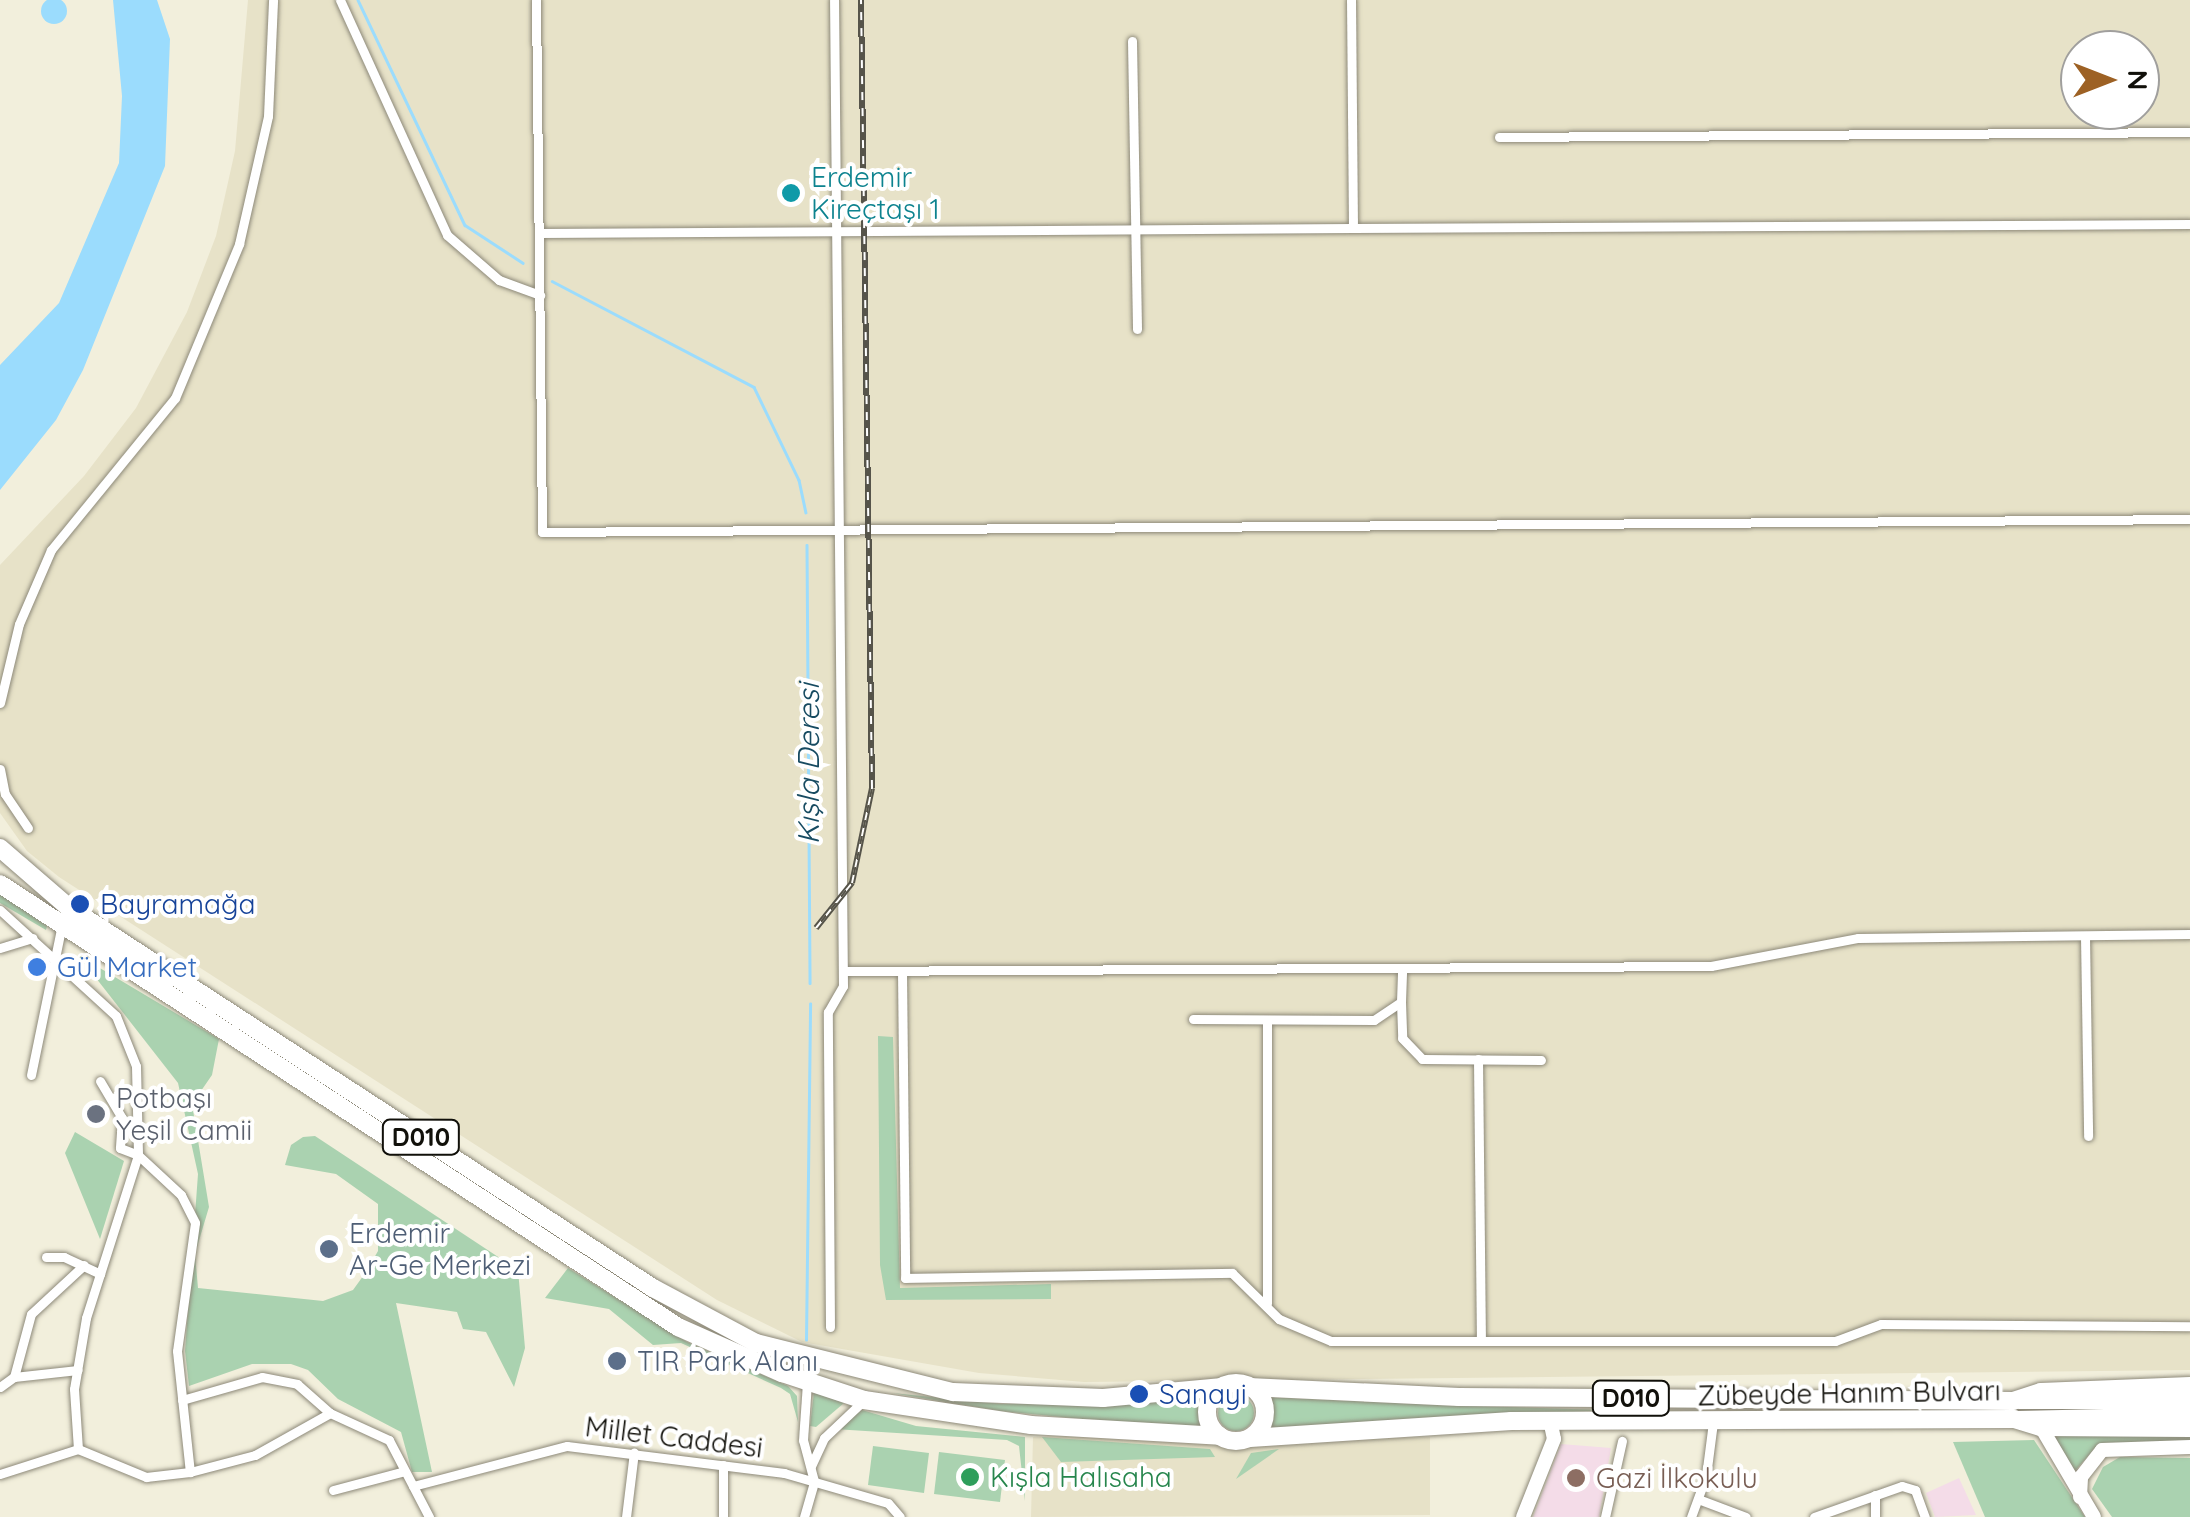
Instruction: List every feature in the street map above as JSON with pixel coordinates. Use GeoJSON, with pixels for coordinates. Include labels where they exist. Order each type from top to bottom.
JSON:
{"type":"FeatureCollection","features":[{"type":"Feature","properties":{"kind":"highway","name":"Zübeyde Hanım Bulvarı"},"geometry":{"type":"LineString","coordinates":[[0,848],[7,870],[652,1288],[756,1343],[953,1392],[1103,1398],[1249,1387],[1459,1397],[2014,1410]]}},
{"type":"Feature","properties":{"kind":"highway","name":"Zübeyde Hanım Bulvarı"},"geometry":{"type":"LineString","coordinates":[[0,884],[61,929],[678,1327],[808,1382],[864,1400],[1031,1425],[1250,1438],[1511,1421],[1713,1422],[2014,1410]]}},
{"type":"Feature","properties":{"kind":"highway","name":"D010"},"geometry":{"type":"LineString","coordinates":[[2190,1386],[2040,1392],[2014,1410],[2041,1427],[2190,1428]]}},
{"type":"Feature","properties":{"kind":"highway"},"geometry":{"type":"LineString","coordinates":[[1220,1436],[1207,1411],[1222,1387]]}},
{"type":"Feature","properties":{"kind":"highway"},"geometry":{"type":"LineString","coordinates":[[1249,1387],[1264,1408],[1262,1425],[1250,1438]]}},
{"type":"Feature","properties":{"kind":"main road"},"geometry":{"type":"LineString","coordinates":[[2090,1408],[2190,1401]]}},
{"type":"Feature","properties":{"kind":"main road","name":"D010"},"geometry":{"type":"LineString","coordinates":[[2014,1410],[2090,1408]]}},
{"type":"Feature","properties":{"kind":"main road"},"geometry":{"type":"LineString","coordinates":[[2090,1408],[2190,1414]]}},
{"type":"Feature","properties":{"kind":"street"},"geometry":{"type":"LineString","coordinates":[[0,703],[19,624],[52,550],[174,398],[239,244],[268,116],[273,0]]}},
{"type":"Feature","properties":{"kind":"street"},"geometry":{"type":"LineString","coordinates":[[340,0],[447,234],[499,280],[540,295]]}},
{"type":"Feature","properties":{"kind":"street"},"geometry":{"type":"LineString","coordinates":[[536,0],[542,532],[2190,519]]}},
{"type":"Feature","properties":{"kind":"street"},"geometry":{"type":"LineString","coordinates":[[830,1328],[828,1012],[843,986],[834,0]]}},
{"type":"Feature","properties":{"kind":"street"},"geometry":{"type":"LineString","coordinates":[[1351,0],[1353,228]]}},
{"type":"Feature","properties":{"kind":"street"},"geometry":{"type":"LineString","coordinates":[[1132,41],[1137,329]]}},
{"type":"Feature","properties":{"kind":"street"},"geometry":{"type":"LineString","coordinates":[[1499,138],[2190,132]]}},
{"type":"Feature","properties":{"kind":"street"},"geometry":{"type":"LineString","coordinates":[[540,233],[2190,224]]}},
{"type":"Feature","properties":{"kind":"street"},"geometry":{"type":"LineString","coordinates":[[0,769],[5,794],[28,828]]}},
{"type":"Feature","properties":{"kind":"street"},"geometry":{"type":"LineString","coordinates":[[0,910],[116,1016],[133,1048],[138,1155],[100,1274],[78,1370],[78,1450]]}},
{"type":"Feature","properties":{"kind":"street"},"geometry":{"type":"LineString","coordinates":[[31,1075],[61,929]]}},
{"type":"Feature","properties":{"kind":"street"},"geometry":{"type":"LineString","coordinates":[[842,971],[1711,966],[1858,938],[2190,934]]}},
{"type":"Feature","properties":{"kind":"street"},"geometry":{"type":"LineString","coordinates":[[2085,936],[2088,1136]]}},
{"type":"Feature","properties":{"kind":"street"},"geometry":{"type":"LineString","coordinates":[[0,948],[32,938]]}},
{"type":"Feature","properties":{"kind":"street"},"geometry":{"type":"LineString","coordinates":[[902,970],[905,1278],[1232,1272],[1290,1326],[1331,1341],[1834,1341],[1881,1324],[2190,1326]]}},
{"type":"Feature","properties":{"kind":"street"},"geometry":{"type":"LineString","coordinates":[[1402,970],[1402,1038],[1422,1059],[1541,1060]]}},
{"type":"Feature","properties":{"kind":"street"},"geometry":{"type":"LineString","coordinates":[[1192,1019],[1374,1020],[1402,1002]]}},
{"type":"Feature","properties":{"kind":"street"},"geometry":{"type":"LineString","coordinates":[[1267,1021],[1267,1305]]}},
{"type":"Feature","properties":{"kind":"street"},"geometry":{"type":"LineString","coordinates":[[1478,1059],[1481,1341]]}},
{"type":"Feature","properties":{"kind":"street"},"geometry":{"type":"LineString","coordinates":[[100,1081],[122,1118],[120,1148],[138,1155],[181,1196],[195,1223],[176,1351],[190,1472]]}},
{"type":"Feature","properties":{"kind":"street"},"geometry":{"type":"LineString","coordinates":[[46,1257],[84,1265],[100,1274]]}},
{"type":"Feature","properties":{"kind":"street"},"geometry":{"type":"LineString","coordinates":[[14,1376],[32,1314],[84,1265]]}},
{"type":"Feature","properties":{"kind":"street"},"geometry":{"type":"LineString","coordinates":[[0,1387],[14,1376],[78,1370]]}},
{"type":"Feature","properties":{"kind":"street"},"geometry":{"type":"LineString","coordinates":[[182,1400],[262,1377],[297,1384],[330,1414],[389,1440],[429,1517]]}},
{"type":"Feature","properties":{"kind":"street"},"geometry":{"type":"LineString","coordinates":[[804,1517],[814,1482],[803,1440],[808,1382]]}},
{"type":"Feature","properties":{"kind":"street"},"geometry":{"type":"LineString","coordinates":[[811,1466],[824,1438],[864,1400]]}},
{"type":"Feature","properties":{"kind":"street"},"geometry":{"type":"LineString","coordinates":[[0,1474],[78,1450],[146,1478],[190,1472],[255,1455],[330,1414]]}},
{"type":"Feature","properties":{"kind":"street"},"geometry":{"type":"LineString","coordinates":[[1690,1517],[1698,1499],[1713,1422]]}},
{"type":"Feature","properties":{"kind":"street"},"geometry":{"type":"LineString","coordinates":[[1524,1517],[1554,1438],[1551,1424]]}},
{"type":"Feature","properties":{"kind":"street"},"geometry":{"type":"LineString","coordinates":[[2041,1427],[2094,1517]]}},
{"type":"Feature","properties":{"kind":"street"},"geometry":{"type":"LineString","coordinates":[[1605,1517],[1622,1441]]}},
{"type":"Feature","properties":{"kind":"street","name":"Millet Caddesi"},"geometry":{"type":"LineString","coordinates":[[413,1486],[568,1446],[722,1464],[814,1482],[888,1503],[900,1517]]}},
{"type":"Feature","properties":{"kind":"street"},"geometry":{"type":"LineString","coordinates":[[2080,1498],[2081,1477],[2102,1450],[2190,1447]]}},
{"type":"Feature","properties":{"kind":"street"},"geometry":{"type":"LineString","coordinates":[[626,1517],[634,1452]]}},
{"type":"Feature","properties":{"kind":"street"},"geometry":{"type":"LineString","coordinates":[[722,1464],[723,1517]]}},
{"type":"Feature","properties":{"kind":"street"},"geometry":{"type":"LineString","coordinates":[[333,1490],[405,1471]]}},
{"type":"Feature","properties":{"kind":"street"},"geometry":{"type":"LineString","coordinates":[[1814,1517],[1842,1512],[1875,1494],[1908,1486],[1926,1517]]}},
{"type":"Feature","properties":{"kind":"street"},"geometry":{"type":"LineString","coordinates":[[1875,1494],[1875,1517]]}},
{"type":"Feature","properties":{"kind":"street"},"geometry":{"type":"LineString","coordinates":[[1698,1499],[1746,1517]]}},
{"type":"Feature","properties":{"kind":"shaded area"},"geometry":{"type":"Polygon","coordinates":[[[248,0],[2190,0],[2190,1370],[1084,1382],[979,1373],[802,1342],[717,1300],[59,877],[27,851],[0,813],[0,565],[84,476],[136,408],[187,312],[216,236],[235,151],[248,0]]]}},
{"type":"Feature","properties":{"kind":"shaded area"},"geometry":{"type":"Polygon","coordinates":[[[1144,1434],[1235,1441],[1430,1437],[1430,1515],[1031,1517],[1033,1437],[1144,1434]]]}},
{"type":"Feature","properties":{"kind":"shaded area","name":"Gazi İlkokulu"},"geometry":{"type":"Polygon","coordinates":[[[1561,1444],[1611,1448],[1599,1517],[1533,1517],[1561,1444]]]}},
{"type":"Feature","properties":{"kind":"shaded area"},"geometry":{"type":"Polygon","coordinates":[[[1959,1478],[1976,1515],[1935,1517],[1926,1493],[1959,1478]]]}},
{"type":"Feature","properties":{"kind":"green space"},"geometry":{"type":"Polygon","coordinates":[[[0,892],[47,926],[46,930],[0,903],[0,892]]]}},
{"type":"Feature","properties":{"kind":"green space"},"geometry":{"type":"Polygon","coordinates":[[[78,955],[219,1039],[212,1075],[192,1104],[209,1207],[195,1254],[198,1288],[323,1301],[353,1290],[378,1251],[378,1204],[336,1174],[285,1165],[291,1145],[303,1137],[315,1136],[518,1270],[525,1348],[514,1387],[486,1332],[463,1329],[457,1312],[396,1303],[432,1472],[412,1472],[401,1432],[338,1399],[308,1370],[291,1364],[252,1364],[189,1386],[185,1351],[198,1174],[178,1083],[78,955]]]}},
{"type":"Feature","properties":{"kind":"green space"},"geometry":{"type":"Polygon","coordinates":[[[878,1036],[893,1037],[900,1288],[1051,1284],[1051,1299],[886,1300],[880,1265],[878,1036]]]}},
{"type":"Feature","properties":{"kind":"green space"},"geometry":{"type":"Polygon","coordinates":[[[75,1132],[124,1161],[100,1239],[65,1153],[75,1132]]]}},
{"type":"Feature","properties":{"kind":"green space"},"geometry":{"type":"Polygon","coordinates":[[[568,1268],[687,1342],[788,1386],[797,1396],[798,1422],[790,1394],[781,1388],[681,1343],[653,1345],[609,1309],[545,1298],[568,1268]]]}},
{"type":"Feature","properties":{"kind":"green space"},"geometry":{"type":"Polygon","coordinates":[[[814,1392],[844,1403],[816,1427],[810,1426],[814,1392]]]}},
{"type":"Feature","properties":{"kind":"green space"},"geometry":{"type":"Polygon","coordinates":[[[892,1393],[1002,1404],[1204,1396],[1204,1431],[1001,1411],[892,1393]]]}},
{"type":"Feature","properties":{"kind":"green space"},"geometry":{"type":"Polygon","coordinates":[[[1236,1395],[1249,1400],[1254,1413],[1249,1426],[1236,1431],[1223,1426],[1218,1413],[1223,1400],[1236,1395]]]}},
{"type":"Feature","properties":{"kind":"green space"},"geometry":{"type":"Polygon","coordinates":[[[1266,1397],[1441,1405],[1604,1410],[1266,1432],[1266,1397]]]}},
{"type":"Feature","properties":{"kind":"green space"},"geometry":{"type":"Polygon","coordinates":[[[862,1410],[916,1426],[1025,1437],[1025,1501],[1019,1446],[1007,1440],[834,1429],[862,1410]]]}},
{"type":"Feature","properties":{"kind":"green space"},"geometry":{"type":"Polygon","coordinates":[[[2051,1435],[2190,1436],[2190,1445],[2096,1447],[2073,1473],[2051,1435]]]}},
{"type":"Feature","properties":{"kind":"green space"},"geometry":{"type":"Polygon","coordinates":[[[1042,1437],[1210,1449],[1215,1457],[1061,1462],[1042,1437]]]}},
{"type":"Feature","properties":{"kind":"green space"},"geometry":{"type":"Polygon","coordinates":[[[2034,1440],[2085,1517],[1985,1517],[1953,1442],[2034,1440]]]}},
{"type":"Feature","properties":{"kind":"green space","name":"Kışla Halısaha"},"geometry":{"type":"Polygon","coordinates":[[[873,1446],[929,1453],[924,1493],[868,1485],[873,1446]]]}},
{"type":"Feature","properties":{"kind":"green space"},"geometry":{"type":"Polygon","coordinates":[[[1279,1449],[1236,1479],[1251,1453],[1279,1449]]]}},
{"type":"Feature","properties":{"kind":"green space","name":"Kışla Halısaha"},"geometry":{"type":"Polygon","coordinates":[[[939,1452],[1005,1460],[1000,1502],[934,1494],[939,1452]]]}},
{"type":"Feature","properties":{"kind":"green space"},"geometry":{"type":"Polygon","coordinates":[[[2120,1457],[2190,1458],[2190,1517],[2112,1517],[2092,1489],[2103,1467],[2120,1457]]]}},
{"type":"Feature","properties":{"kind":"water"},"geometry":{"type":"Polygon","coordinates":[[[54,-2],[63,2],[67,11],[63,20],[54,24],[45,20],[41,11],[45,2],[54,-2]]]}},
{"type":"Feature","properties":{"kind":"water"},"geometry":{"type":"Polygon","coordinates":[[[113,0],[157,0],[170,39],[165,166],[83,370],[56,420],[0,490],[0,365],[59,303],[119,163],[122,96],[113,0]]]}},
{"type":"Feature","properties":{"kind":"waterway","name":"Kışla Deresi"},"geometry":{"type":"LineString","coordinates":[[358,0],[465,225],[523,263]]}},
{"type":"Feature","properties":{"kind":"waterway","name":"Kışla Deresi"},"geometry":{"type":"LineString","coordinates":[[552,281],[754,387],[799,480],[806,512]]}},
{"type":"Feature","properties":{"kind":"waterway","name":"Kışla Deresi"},"geometry":{"type":"LineString","coordinates":[[807,545],[810,983]]}},
{"type":"Feature","properties":{"kind":"waterway","name":"Kışla Deresi"},"geometry":{"type":"LineString","coordinates":[[806,1340],[810,1004]]}},
{"type":"Feature","properties":{"kind":"railway"},"geometry":{"type":"LineString","coordinates":[[816,928],[852,883],[872,788],[861,0]]}},
{"type":"Feature","properties":{"kind":"place","name":"Erdemir Kireçtaşı 1"},"geometry":{"type":"Point","coordinates":[791,193]}},
{"type":"Feature","properties":{"kind":"place","name":"Bayramağa"},"geometry":{"type":"Point","coordinates":[80,904]}},
{"type":"Feature","properties":{"kind":"place","name":"Gül Market"},"geometry":{"type":"Point","coordinates":[37,967]}},
{"type":"Feature","properties":{"kind":"place","name":"Potbaşı Yeşil Camii"},"geometry":{"type":"Point","coordinates":[96,1114]}},
{"type":"Feature","properties":{"kind":"place","name":"Erdemir Ar-Ge Merkezi"},"geometry":{"type":"Point","coordinates":[329,1249]}},
{"type":"Feature","properties":{"kind":"place","name":"TIR Park Alanı"},"geometry":{"type":"Point","coordinates":[617,1361]}},
{"type":"Feature","properties":{"kind":"place","name":"Sanayi"},"geometry":{"type":"Point","coordinates":[1139,1394]}},
{"type":"Feature","properties":{"kind":"place","name":"Kışla Halısaha"},"geometry":{"type":"Point","coordinates":[970,1477]}},
{"type":"Feature","properties":{"kind":"place","name":"Gazi İlkokulu"},"geometry":{"type":"Point","coordinates":[1576,1478]}}]}
